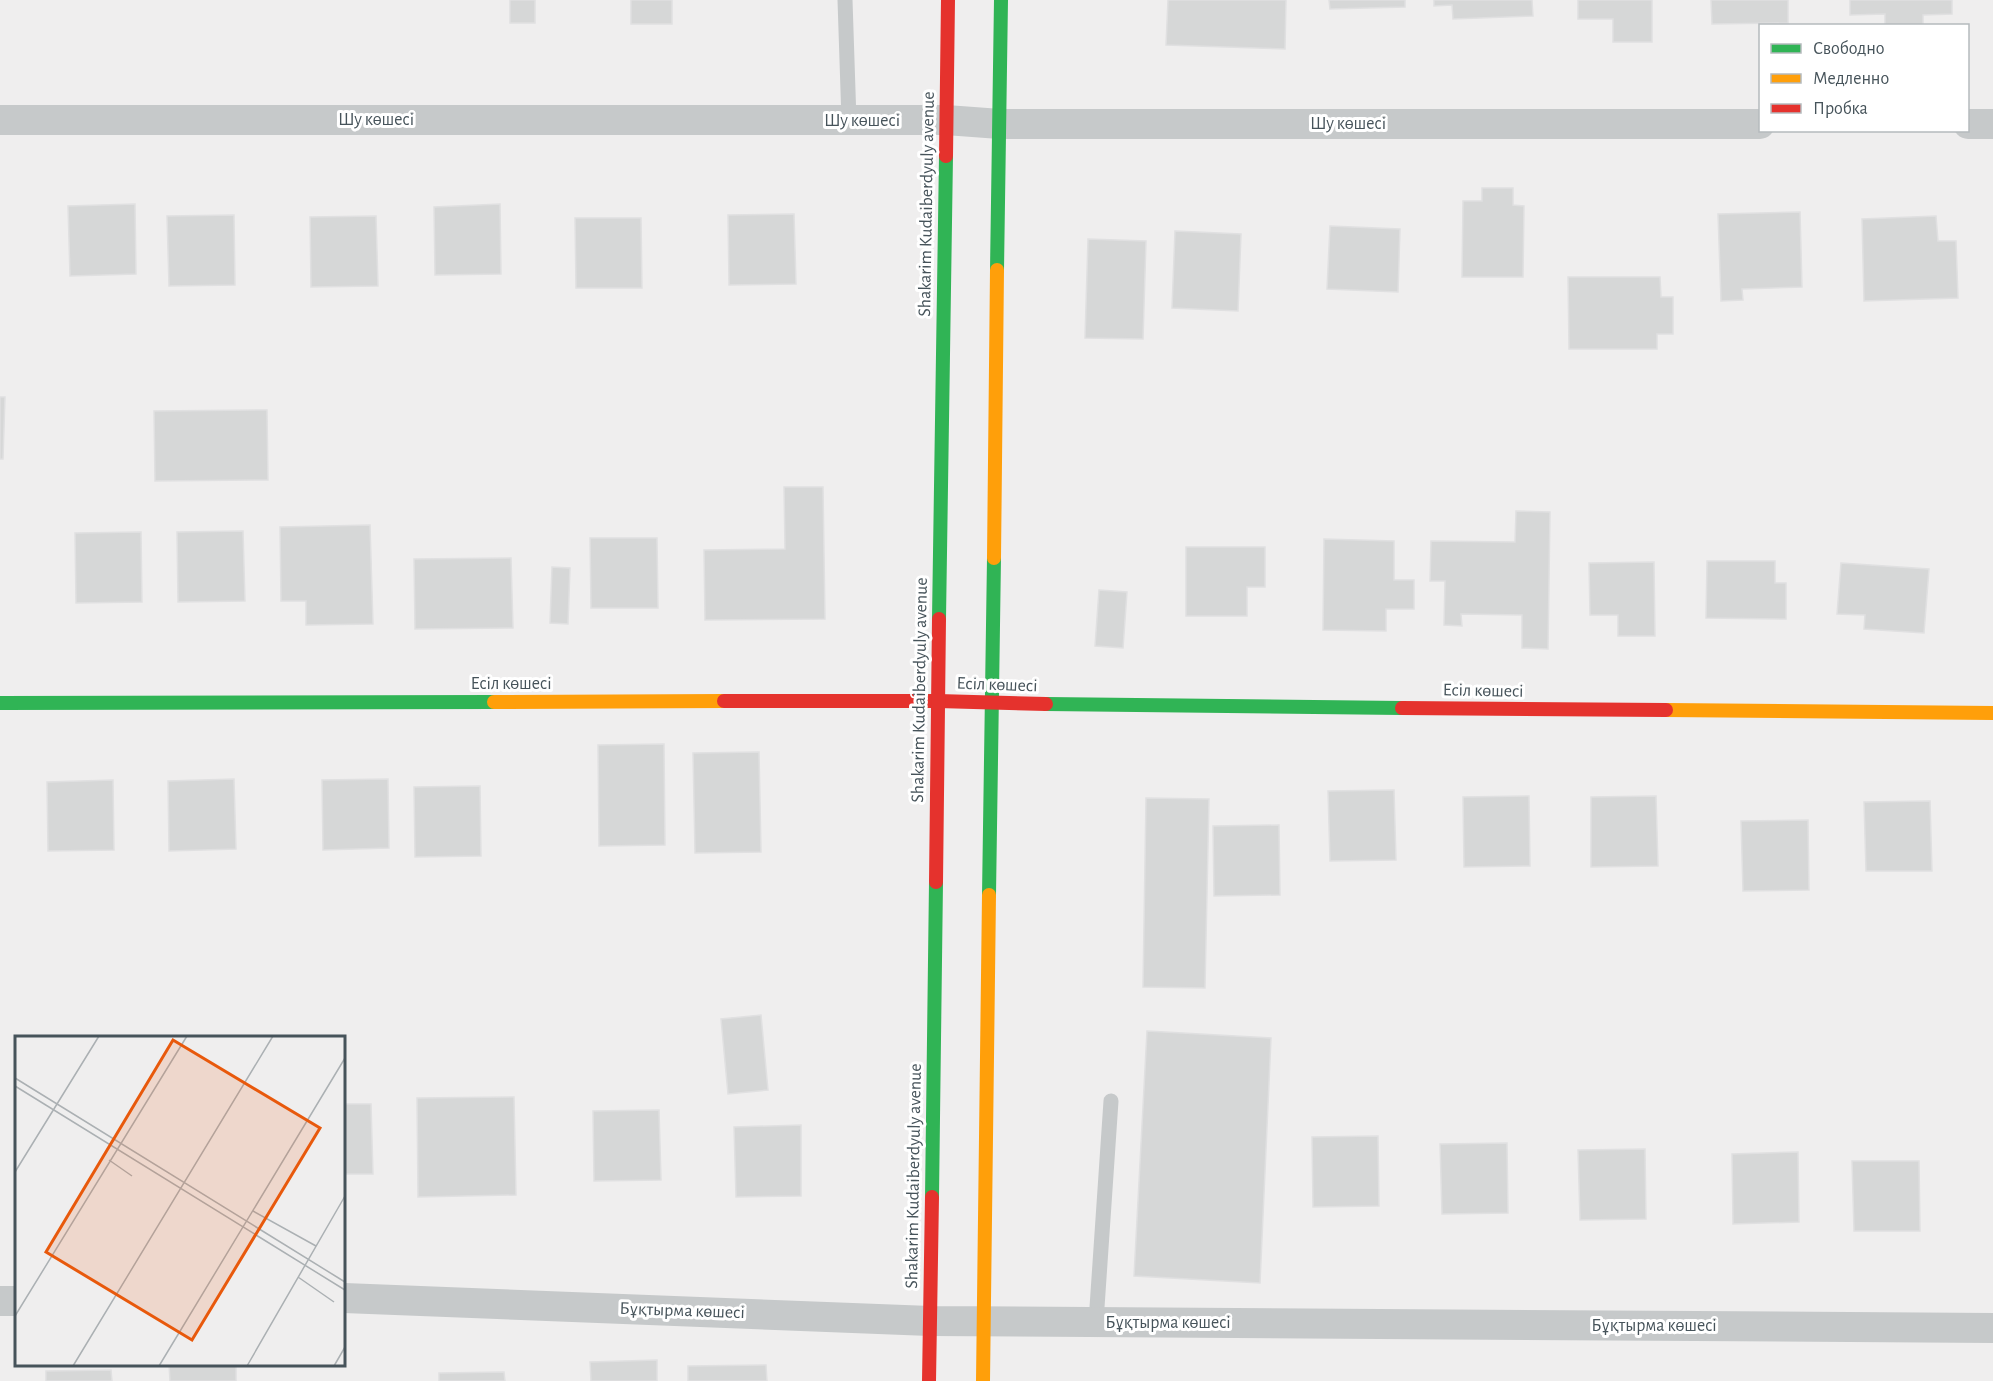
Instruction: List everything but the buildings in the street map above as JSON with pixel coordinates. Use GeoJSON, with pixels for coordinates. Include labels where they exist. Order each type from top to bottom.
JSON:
{"type":"FeatureCollection","features":[{"type":"Feature","properties":{"kind":"main road","name":"Shakarim Kudaiberdyuly avenue"},"geometry":{"type":"LineString","coordinates":[[929,1381],[948,0]]}},
{"type":"Feature","properties":{"kind":"main road"},"geometry":{"type":"LineString","coordinates":[[983,1381],[1001,0]]}},
{"type":"Feature","properties":{"kind":"main road","name":"Есіл көшесі"},"geometry":{"type":"LineString","coordinates":[[0,703],[938,701],[992,704],[1993,713]]}},
{"type":"Feature","properties":{"kind":"street","name":"Шу көшесі"},"geometry":{"type":"LineString","coordinates":[[0,120],[946,120],[1000,124],[1759,124]]}},
{"type":"Feature","properties":{"kind":"street"},"geometry":{"type":"LineString","coordinates":[[1969,124],[1993,124]]}},
{"type":"Feature","properties":{"kind":"street","name":"Бұқтырма көшесі"},"geometry":{"type":"LineString","coordinates":[[345,1298],[930,1321],[1993,1328]]}},
{"type":"Feature","properties":{"kind":"lane"},"geometry":{"type":"LineString","coordinates":[[846,0],[849,121]]}},
{"type":"Feature","properties":{"kind":"lane"},"geometry":{"type":"LineString","coordinates":[[1096,1322],[1111,1101]]}},
{"type":"Feature","properties":{"kind":"traffic: fast"},"geometry":{"type":"LineString","coordinates":[[997,270],[1001,0]]}},
{"type":"Feature","properties":{"kind":"traffic: fast"},"geometry":{"type":"LineString","coordinates":[[939,619],[946,156]]}},
{"type":"Feature","properties":{"kind":"traffic: fast"},"geometry":{"type":"LineString","coordinates":[[989,895],[994,558]]}},
{"type":"Feature","properties":{"kind":"traffic: fast"},"geometry":{"type":"LineString","coordinates":[[0,703],[494,702]]}},
{"type":"Feature","properties":{"kind":"traffic: fast"},"geometry":{"type":"LineString","coordinates":[[1046,704],[1402,708]]}},
{"type":"Feature","properties":{"kind":"traffic: fast"},"geometry":{"type":"LineString","coordinates":[[932,1197],[936,882]]}},
{"type":"Feature","properties":{"kind":"traffic: slow"},"geometry":{"type":"LineString","coordinates":[[994,558],[997,270]]}},
{"type":"Feature","properties":{"kind":"traffic: slow"},"geometry":{"type":"LineString","coordinates":[[494,702],[724,701]]}},
{"type":"Feature","properties":{"kind":"traffic: slow"},"geometry":{"type":"LineString","coordinates":[[1666,710],[1993,713]]}},
{"type":"Feature","properties":{"kind":"traffic: slow"},"geometry":{"type":"LineString","coordinates":[[983,1381],[989,895]]}},
{"type":"Feature","properties":{"kind":"traffic: jam"},"geometry":{"type":"LineString","coordinates":[[946,156],[948,0]]}},
{"type":"Feature","properties":{"kind":"traffic: jam"},"geometry":{"type":"LineString","coordinates":[[936,882],[939,619]]}},
{"type":"Feature","properties":{"kind":"traffic: jam"},"geometry":{"type":"LineString","coordinates":[[724,701],[938,701],[1046,704]]}},
{"type":"Feature","properties":{"kind":"traffic: jam"},"geometry":{"type":"LineString","coordinates":[[1402,708],[1666,710]]}},
{"type":"Feature","properties":{"kind":"traffic: jam"},"geometry":{"type":"LineString","coordinates":[[929,1381],[932,1197]]}}]}
